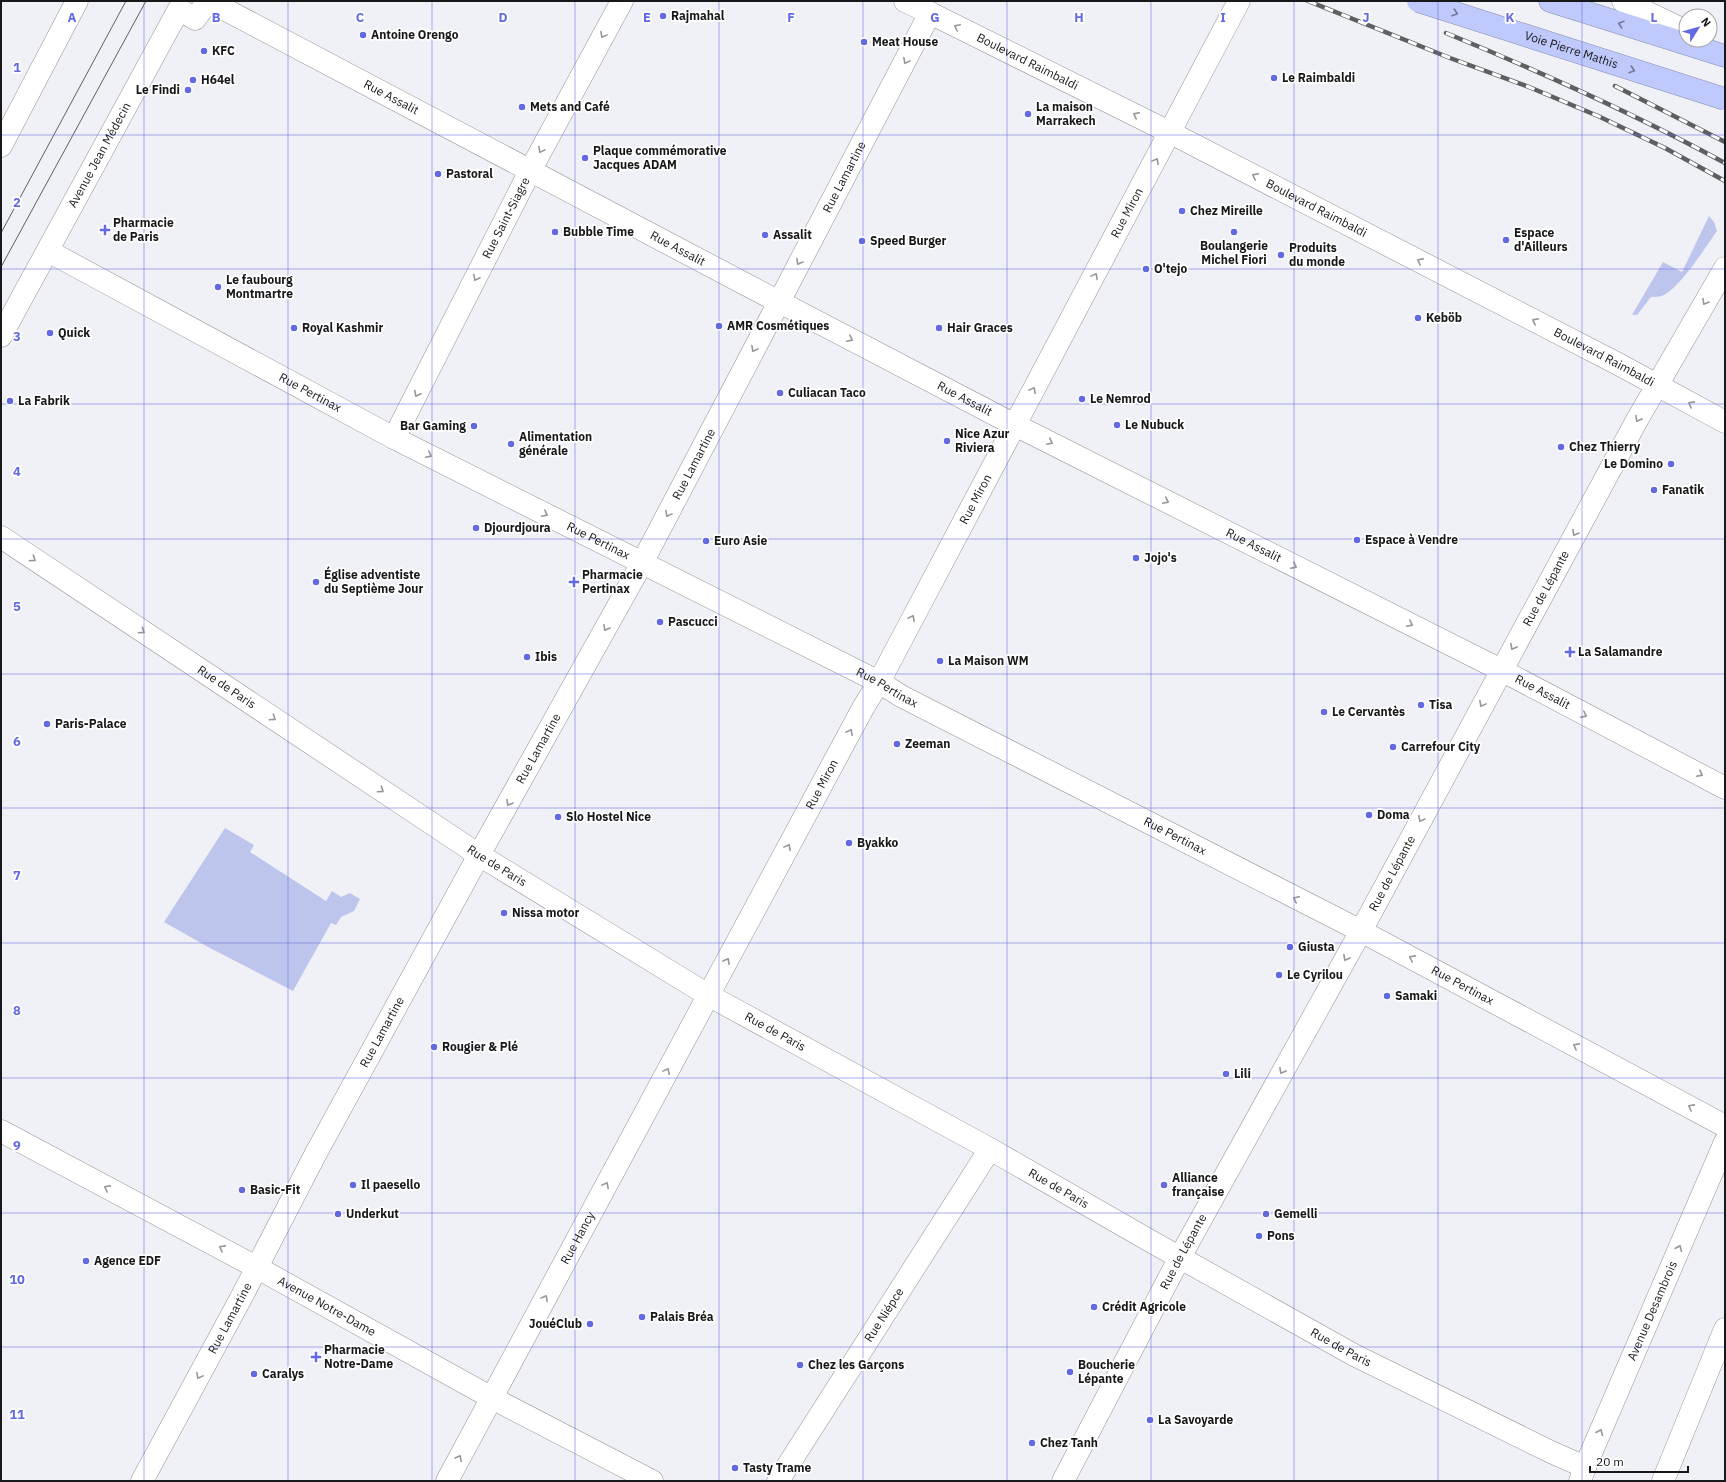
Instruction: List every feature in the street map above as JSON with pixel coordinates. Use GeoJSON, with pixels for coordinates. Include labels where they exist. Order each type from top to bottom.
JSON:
{"type":"FeatureCollection","features":[{"type":"Feature","properties":{"kind":"highway","name":"Voie Pierre Mathis"},"geometry":{"type":"LineString","coordinates":[[1418,1],[1725,99]]}},
{"type":"Feature","properties":{"kind":"highway"},"geometry":{"type":"LineString","coordinates":[[1550,1],[1725,56]]}},
{"type":"Feature","properties":{"kind":"street"},"geometry":{"type":"LineString","coordinates":[[1,146],[77,1]]}},
{"type":"Feature","properties":{"kind":"street","name":"Rue Assalit"},"geometry":{"type":"LineString","coordinates":[[208,1],[778,302],[1015,425],[1501,670],[1725,788]]}},
{"type":"Feature","properties":{"kind":"street","name":"Avenue Jean Médecin"},"geometry":{"type":"LineString","coordinates":[[1,336],[179,9],[195,19],[208,1]]}},
{"type":"Feature","properties":{"kind":"street","name":"Rue Saint-Siagre"},"geometry":{"type":"LineString","coordinates":[[394,438],[530,171],[622,1]]}},
{"type":"Feature","properties":{"kind":"street","name":"Boulevard Raimbaldi"},"geometry":{"type":"LineString","coordinates":[[905,1],[1171,133],[1657,385],[1725,422]]}},
{"type":"Feature","properties":{"kind":"street","name":"Rue Miron"},"geometry":{"type":"LineString","coordinates":[[708,995],[863,708],[879,682],[1240,1]]}},
{"type":"Feature","properties":{"kind":"street"},"geometry":{"type":"LineString","coordinates":[[1623,1],[1678,27]]}},
{"type":"Feature","properties":{"kind":"street","name":"Rue Lamartine"},"geometry":{"type":"LineString","coordinates":[[142,1481],[315,1155],[642,563],[930,13]]}},
{"type":"Feature","properties":{"kind":"street","name":"Rue Pertinax"},"geometry":{"type":"LineString","coordinates":[[48,251],[394,438],[879,682],[908,699],[1361,930],[1725,1126]]}},
{"type":"Feature","properties":{"kind":"street","name":"Rue de Lépante"},"geometry":{"type":"LineString","coordinates":[[1063,1481],[1180,1257],[1361,930],[1657,385],[1725,268]]}},
{"type":"Feature","properties":{"kind":"street","name":"Rue de Paris"},"geometry":{"type":"LineString","coordinates":[[1,537],[479,856],[708,995],[990,1149],[1354,1355],[1551,1452],[1582,1474]]}},
{"type":"Feature","properties":{"kind":"street","name":"Rue Hancy"},"geometry":{"type":"LineString","coordinates":[[447,1481],[708,995]]}},
{"type":"Feature","properties":{"kind":"street","name":"Avenue Notre-Dame"},"geometry":{"type":"LineString","coordinates":[[1,1132],[256,1267],[492,1398],[652,1481]]}},
{"type":"Feature","properties":{"kind":"street","name":"Avenue Desambrois"},"geometry":{"type":"LineString","coordinates":[[1582,1474],[1725,1142]]}},
{"type":"Feature","properties":{"kind":"street","name":"Rue Niépce"},"geometry":{"type":"LineString","coordinates":[[778,1481],[990,1149]]}},
{"type":"Feature","properties":{"kind":"street"},"geometry":{"type":"LineString","coordinates":[[1662,1481],[1725,1329]]}},
{"type":"Feature","properties":{"kind":"shaded area"},"geometry":{"type":"Polygon","coordinates":[[[1709,216],[1714,222],[1717,231],[1678,284],[1662,296],[1651,297],[1637,315],[1632,315],[1663,262],[1682,272],[1709,216]]]}},
{"type":"Feature","properties":{"kind":"shaded area"},"geometry":{"type":"Polygon","coordinates":[[[225,828],[254,845],[250,852],[326,901],[332,891],[341,897],[350,893],[360,899],[354,911],[341,917],[336,925],[331,923],[293,991],[208,947],[164,922],[225,828]]]}},
{"type":"Feature","properties":{"kind":"tram line"},"geometry":{"type":"LineString","coordinates":[[1,233],[126,1]]}},
{"type":"Feature","properties":{"kind":"tram line"},"geometry":{"type":"LineString","coordinates":[[1,267],[146,1]]}},
{"type":"Feature","properties":{"kind":"railway"},"geometry":{"type":"LineString","coordinates":[[1308,1],[1450,58],[1529,87],[1598,116],[1665,148],[1725,181]]}},
{"type":"Feature","properties":{"kind":"railway"},"geometry":{"type":"LineString","coordinates":[[1446,33],[1587,94],[1725,163]]}},
{"type":"Feature","properties":{"kind":"railway"},"geometry":{"type":"LineString","coordinates":[[1615,86],[1725,142]]}},
{"type":"Feature","properties":{"kind":"place","name":"Rajmahal"},"geometry":{"type":"Point","coordinates":[663,16]}},
{"type":"Feature","properties":{"kind":"place","name":"Antoine Orengo"},"geometry":{"type":"Point","coordinates":[363,35]}},
{"type":"Feature","properties":{"kind":"place","name":"Meat House"},"geometry":{"type":"Point","coordinates":[864,42]}},
{"type":"Feature","properties":{"kind":"place","name":"KFC"},"geometry":{"type":"Point","coordinates":[204,51]}},
{"type":"Feature","properties":{"kind":"place","name":"Le Raimbaldi"},"geometry":{"type":"Point","coordinates":[1274,78]}},
{"type":"Feature","properties":{"kind":"place","name":"H64el"},"geometry":{"type":"Point","coordinates":[193,80]}},
{"type":"Feature","properties":{"kind":"place","name":"Le Findi"},"geometry":{"type":"Point","coordinates":[188,90]}},
{"type":"Feature","properties":{"kind":"place","name":"Mets and Café"},"geometry":{"type":"Point","coordinates":[522,107]}},
{"type":"Feature","properties":{"kind":"place","name":"La maison Marrakech"},"geometry":{"type":"Point","coordinates":[1028,114]}},
{"type":"Feature","properties":{"kind":"place","name":"Plaque commémorative Jacques ADAM"},"geometry":{"type":"Point","coordinates":[585,158]}},
{"type":"Feature","properties":{"kind":"place","name":"Pastoral"},"geometry":{"type":"Point","coordinates":[438,174]}},
{"type":"Feature","properties":{"kind":"place","name":"Chez Mireille"},"geometry":{"type":"Point","coordinates":[1182,211]}},
{"type":"Feature","properties":{"kind":"place","name":"Pharmacie de Paris"},"geometry":{"type":"Point","coordinates":[105,230]}},
{"type":"Feature","properties":{"kind":"place","name":"Bubble Time"},"geometry":{"type":"Point","coordinates":[555,232]}},
{"type":"Feature","properties":{"kind":"place","name":"Boulangerie Michel Fiori"},"geometry":{"type":"Point","coordinates":[1234,232]}},
{"type":"Feature","properties":{"kind":"place","name":"Assalit"},"geometry":{"type":"Point","coordinates":[765,235]}},
{"type":"Feature","properties":{"kind":"place","name":"Espace d'Ailleurs"},"geometry":{"type":"Point","coordinates":[1506,240]}},
{"type":"Feature","properties":{"kind":"place","name":"Speed Burger"},"geometry":{"type":"Point","coordinates":[862,241]}},
{"type":"Feature","properties":{"kind":"place","name":"Produits du monde"},"geometry":{"type":"Point","coordinates":[1281,255]}},
{"type":"Feature","properties":{"kind":"place","name":"O'tejo"},"geometry":{"type":"Point","coordinates":[1146,269]}},
{"type":"Feature","properties":{"kind":"place","name":"Le faubourg Montmartre"},"geometry":{"type":"Point","coordinates":[218,287]}},
{"type":"Feature","properties":{"kind":"place","name":"Keböb"},"geometry":{"type":"Point","coordinates":[1418,318]}},
{"type":"Feature","properties":{"kind":"place","name":"AMR Cosmétiques"},"geometry":{"type":"Point","coordinates":[719,326]}},
{"type":"Feature","properties":{"kind":"place","name":"Royal Kashmir"},"geometry":{"type":"Point","coordinates":[294,328]}},
{"type":"Feature","properties":{"kind":"place","name":"Hair Graces"},"geometry":{"type":"Point","coordinates":[939,328]}},
{"type":"Feature","properties":{"kind":"place","name":"Quick"},"geometry":{"type":"Point","coordinates":[50,333]}},
{"type":"Feature","properties":{"kind":"place","name":"Culiacan Taco"},"geometry":{"type":"Point","coordinates":[780,393]}},
{"type":"Feature","properties":{"kind":"place","name":"Le Nemrod"},"geometry":{"type":"Point","coordinates":[1082,399]}},
{"type":"Feature","properties":{"kind":"place","name":"La Fabrik"},"geometry":{"type":"Point","coordinates":[10,401]}},
{"type":"Feature","properties":{"kind":"place","name":"Le Nubuck"},"geometry":{"type":"Point","coordinates":[1117,425]}},
{"type":"Feature","properties":{"kind":"place","name":"Bar Gaming"},"geometry":{"type":"Point","coordinates":[474,426]}},
{"type":"Feature","properties":{"kind":"place","name":"Nice Azur Riviera"},"geometry":{"type":"Point","coordinates":[947,441]}},
{"type":"Feature","properties":{"kind":"place","name":"Alimentation générale"},"geometry":{"type":"Point","coordinates":[511,444]}},
{"type":"Feature","properties":{"kind":"place","name":"Chez Thierry"},"geometry":{"type":"Point","coordinates":[1561,447]}},
{"type":"Feature","properties":{"kind":"place","name":"Le Domino"},"geometry":{"type":"Point","coordinates":[1671,464]}},
{"type":"Feature","properties":{"kind":"place","name":"Fanatik"},"geometry":{"type":"Point","coordinates":[1654,490]}},
{"type":"Feature","properties":{"kind":"place","name":"Djourdjoura"},"geometry":{"type":"Point","coordinates":[476,528]}},
{"type":"Feature","properties":{"kind":"place","name":"Espace à Vendre"},"geometry":{"type":"Point","coordinates":[1357,540]}},
{"type":"Feature","properties":{"kind":"place","name":"Euro Asie"},"geometry":{"type":"Point","coordinates":[706,541]}},
{"type":"Feature","properties":{"kind":"place","name":"Jojo's"},"geometry":{"type":"Point","coordinates":[1136,558]}},
{"type":"Feature","properties":{"kind":"place","name":"Église adventiste du Septième Jour"},"geometry":{"type":"Point","coordinates":[316,582]}},
{"type":"Feature","properties":{"kind":"place","name":"Pharmacie Pertinax"},"geometry":{"type":"Point","coordinates":[574,582]}},
{"type":"Feature","properties":{"kind":"place","name":"Pascucci"},"geometry":{"type":"Point","coordinates":[660,622]}},
{"type":"Feature","properties":{"kind":"place","name":"La Salamandre"},"geometry":{"type":"Point","coordinates":[1570,652]}},
{"type":"Feature","properties":{"kind":"place","name":"Ibis"},"geometry":{"type":"Point","coordinates":[527,657]}},
{"type":"Feature","properties":{"kind":"place","name":"La Maison WM"},"geometry":{"type":"Point","coordinates":[940,661]}},
{"type":"Feature","properties":{"kind":"place","name":"Tisa"},"geometry":{"type":"Point","coordinates":[1421,705]}},
{"type":"Feature","properties":{"kind":"place","name":"Le Cervantès"},"geometry":{"type":"Point","coordinates":[1324,712]}},
{"type":"Feature","properties":{"kind":"place","name":"Paris-Palace"},"geometry":{"type":"Point","coordinates":[47,724]}},
{"type":"Feature","properties":{"kind":"place","name":"Zeeman"},"geometry":{"type":"Point","coordinates":[897,744]}},
{"type":"Feature","properties":{"kind":"place","name":"Carrefour City"},"geometry":{"type":"Point","coordinates":[1393,747]}},
{"type":"Feature","properties":{"kind":"place","name":"Doma"},"geometry":{"type":"Point","coordinates":[1369,815]}},
{"type":"Feature","properties":{"kind":"place","name":"Slo Hostel Nice"},"geometry":{"type":"Point","coordinates":[558,817]}},
{"type":"Feature","properties":{"kind":"place","name":"Byakko"},"geometry":{"type":"Point","coordinates":[849,843]}},
{"type":"Feature","properties":{"kind":"place","name":"Nissa motor"},"geometry":{"type":"Point","coordinates":[504,913]}},
{"type":"Feature","properties":{"kind":"place","name":"Giusta"},"geometry":{"type":"Point","coordinates":[1290,947]}},
{"type":"Feature","properties":{"kind":"place","name":"Le Cyrilou"},"geometry":{"type":"Point","coordinates":[1279,975]}},
{"type":"Feature","properties":{"kind":"place","name":"Samaki"},"geometry":{"type":"Point","coordinates":[1387,996]}},
{"type":"Feature","properties":{"kind":"place","name":"Rougier & Plé"},"geometry":{"type":"Point","coordinates":[434,1047]}},
{"type":"Feature","properties":{"kind":"place","name":"Lili"},"geometry":{"type":"Point","coordinates":[1226,1074]}},
{"type":"Feature","properties":{"kind":"place","name":"Il paesello"},"geometry":{"type":"Point","coordinates":[353,1185]}},
{"type":"Feature","properties":{"kind":"place","name":"Alliance française"},"geometry":{"type":"Point","coordinates":[1164,1185]}},
{"type":"Feature","properties":{"kind":"place","name":"Basic-Fit"},"geometry":{"type":"Point","coordinates":[242,1190]}},
{"type":"Feature","properties":{"kind":"place","name":"Underkut"},"geometry":{"type":"Point","coordinates":[338,1214]}},
{"type":"Feature","properties":{"kind":"place","name":"Gemelli"},"geometry":{"type":"Point","coordinates":[1266,1214]}},
{"type":"Feature","properties":{"kind":"place","name":"Pons"},"geometry":{"type":"Point","coordinates":[1259,1236]}},
{"type":"Feature","properties":{"kind":"place","name":"Agence EDF"},"geometry":{"type":"Point","coordinates":[86,1261]}},
{"type":"Feature","properties":{"kind":"place","name":"Crédit Agricole"},"geometry":{"type":"Point","coordinates":[1094,1307]}},
{"type":"Feature","properties":{"kind":"place","name":"Palais Bréa"},"geometry":{"type":"Point","coordinates":[642,1317]}},
{"type":"Feature","properties":{"kind":"place","name":"JouéClub"},"geometry":{"type":"Point","coordinates":[590,1324]}},
{"type":"Feature","properties":{"kind":"place","name":"Pharmacie Notre-Dame"},"geometry":{"type":"Point","coordinates":[316,1357]}},
{"type":"Feature","properties":{"kind":"place","name":"Chez les Garçons"},"geometry":{"type":"Point","coordinates":[800,1365]}},
{"type":"Feature","properties":{"kind":"place","name":"Boucherie Lépante"},"geometry":{"type":"Point","coordinates":[1070,1372]}},
{"type":"Feature","properties":{"kind":"place","name":"Caralys"},"geometry":{"type":"Point","coordinates":[254,1374]}},
{"type":"Feature","properties":{"kind":"place","name":"La Savoyarde"},"geometry":{"type":"Point","coordinates":[1150,1420]}},
{"type":"Feature","properties":{"kind":"place","name":"Chez Tanh"},"geometry":{"type":"Point","coordinates":[1032,1443]}},
{"type":"Feature","properties":{"kind":"place","name":"Tasty Trame"},"geometry":{"type":"Point","coordinates":[735,1468]}}]}
